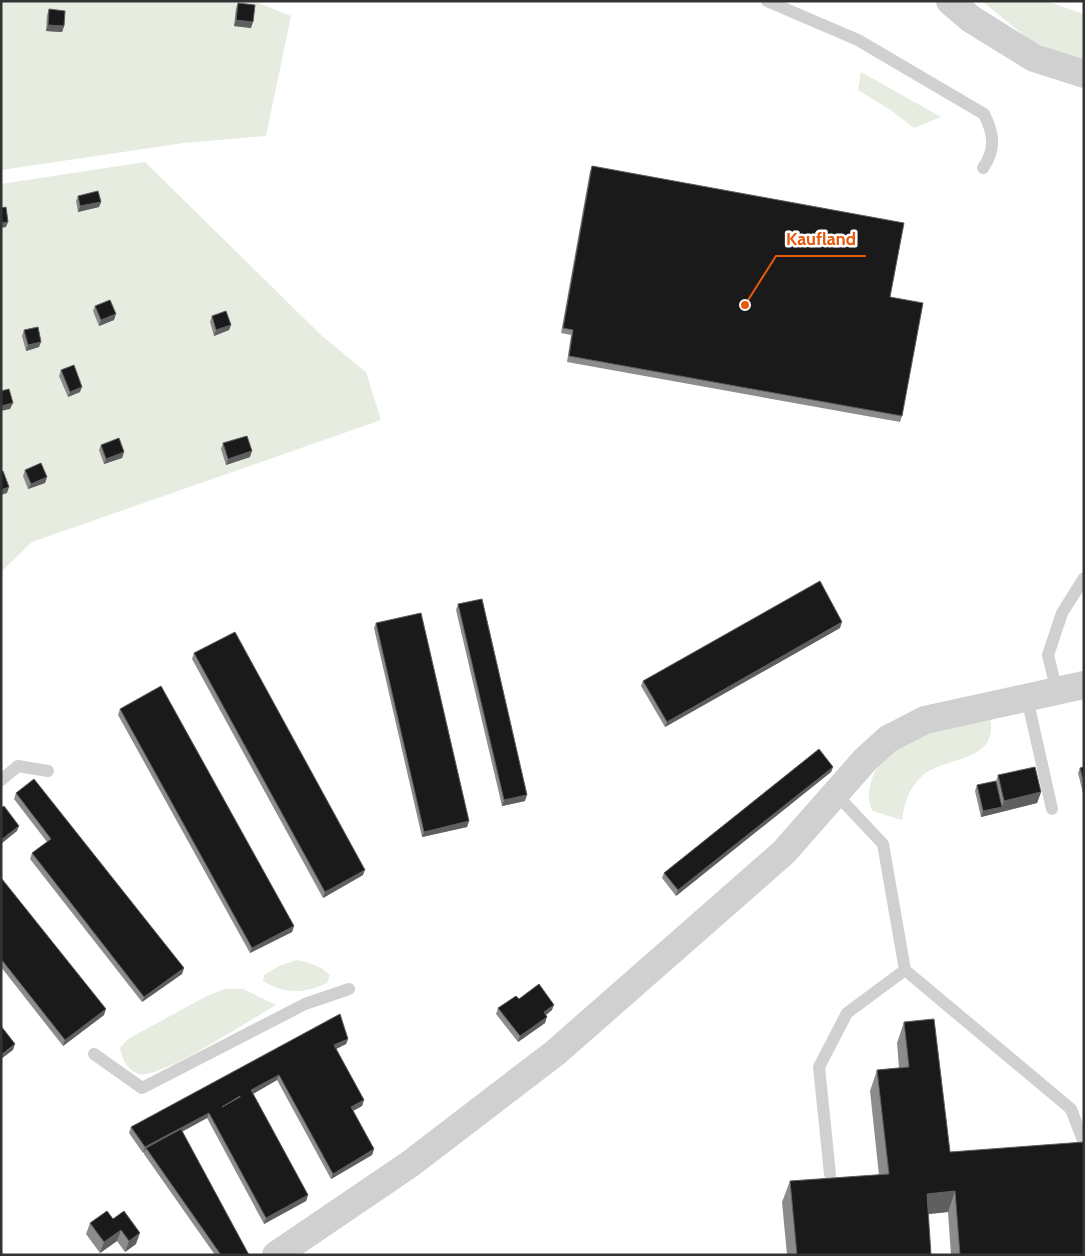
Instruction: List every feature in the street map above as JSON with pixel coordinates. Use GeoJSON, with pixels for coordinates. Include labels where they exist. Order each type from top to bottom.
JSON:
{"type":"FeatureCollection","features":[{"type":"Feature","properties":{"kind":"street"},"geometry":{"type":"LineString","coordinates":[[950,1],[971,19],[1034,58],[1084,74]]}},
{"type":"Feature","properties":{"kind":"street"},"geometry":{"type":"LineString","coordinates":[[276,1255],[417,1158],[555,1053],[784,852],[888,739],[926,720],[1084,685]]}},
{"type":"Feature","properties":{"kind":"lane"},"geometry":{"type":"LineString","coordinates":[[767,1],[858,40],[984,114],[992,130],[993,143],[991,157],[983,168]]}},
{"type":"Feature","properties":{"kind":"lane"},"geometry":{"type":"LineString","coordinates":[[1057,692],[1048,655],[1062,613],[1084,578]]}},
{"type":"Feature","properties":{"kind":"lane"},"geometry":{"type":"LineString","coordinates":[[1027,698],[1052,809]]}},
{"type":"Feature","properties":{"kind":"lane"},"geometry":{"type":"LineString","coordinates":[[1,780],[18,766],[48,771]]}},
{"type":"Feature","properties":{"kind":"lane"},"geometry":{"type":"LineString","coordinates":[[836,794],[882,844],[905,970],[1071,1109],[1084,1143]]}},
{"type":"Feature","properties":{"kind":"lane"},"geometry":{"type":"LineString","coordinates":[[830,1174],[819,1067],[847,1012],[905,970]]}},
{"type":"Feature","properties":{"kind":"lane"},"geometry":{"type":"LineString","coordinates":[[94,1054],[142,1088],[305,1004],[349,989]]}},
{"type":"Feature","properties":{"kind":"shaded area"},"geometry":{"type":"Polygon","coordinates":[[[1,1],[254,1],[291,16],[266,136],[184,143],[1,170],[1,1]]]}},
{"type":"Feature","properties":{"kind":"shaded area"},"geometry":{"type":"Polygon","coordinates":[[[982,1],[1046,1],[1084,14],[1084,63],[1031,41],[982,1]]]}},
{"type":"Feature","properties":{"kind":"shaded area"},"geometry":{"type":"Polygon","coordinates":[[[861,72],[941,117],[914,128],[892,111],[858,90],[861,72]]]}},
{"type":"Feature","properties":{"kind":"shaded area"},"geometry":{"type":"Polygon","coordinates":[[[145,162],[322,336],[366,372],[381,420],[32,542],[1,572],[1,184],[145,162]]]}},
{"type":"Feature","properties":{"kind":"shaded area"},"geometry":{"type":"Polygon","coordinates":[[[990,716],[991,732],[987,743],[967,757],[930,770],[920,778],[908,797],[902,820],[873,811],[869,799],[870,786],[876,769],[887,756],[919,736],[956,724],[990,716]]]}},
{"type":"Feature","properties":{"kind":"shaded area"},"geometry":{"type":"Polygon","coordinates":[[[297,960],[315,965],[327,972],[330,975],[327,983],[319,987],[295,991],[279,988],[263,981],[264,975],[279,966],[297,960]]]}},
{"type":"Feature","properties":{"kind":"shaded area"},"geometry":{"type":"Polygon","coordinates":[[[225,989],[243,989],[276,1005],[207,1047],[166,1068],[139,1074],[128,1067],[120,1048],[128,1039],[205,997],[225,989]]]}},
{"type":"Feature","properties":{"kind":"building"},"geometry":{"type":"Polygon","coordinates":[[[238,3],[255,5],[253,22],[236,20],[238,3]]]}},
{"type":"Feature","properties":{"kind":"building"},"geometry":{"type":"Polygon","coordinates":[[[49,9],[65,11],[64,26],[48,25],[49,9]]]}},
{"type":"Feature","properties":{"kind":"building"},"geometry":{"type":"Polygon","coordinates":[[[592,166],[904,223],[890,297],[923,303],[902,416],[569,356],[573,330],[563,328],[592,166]]]}},
{"type":"Feature","properties":{"kind":"building"},"geometry":{"type":"Polygon","coordinates":[[[98,191],[101,202],[80,206],[78,196],[98,191]]]}},
{"type":"Feature","properties":{"kind":"building"},"geometry":{"type":"Polygon","coordinates":[[[6,207],[8,222],[1,223],[1,208],[6,207]]]}},
{"type":"Feature","properties":{"kind":"building"},"geometry":{"type":"Polygon","coordinates":[[[110,300],[116,314],[101,320],[95,306],[110,300]]]}},
{"type":"Feature","properties":{"kind":"building"},"geometry":{"type":"Polygon","coordinates":[[[226,311],[231,325],[216,330],[212,316],[226,311]]]}},
{"type":"Feature","properties":{"kind":"building"},"geometry":{"type":"Polygon","coordinates":[[[38,327],[41,342],[28,345],[24,330],[38,327]]]}},
{"type":"Feature","properties":{"kind":"building"},"geometry":{"type":"Polygon","coordinates":[[[74,365],[82,387],[70,392],[61,370],[74,365]]]}},
{"type":"Feature","properties":{"kind":"building"},"geometry":{"type":"Polygon","coordinates":[[[9,389],[13,403],[1,406],[1,391],[9,389]]]}},
{"type":"Feature","properties":{"kind":"building"},"geometry":{"type":"Polygon","coordinates":[[[247,436],[252,451],[228,459],[223,443],[247,436]]]}},
{"type":"Feature","properties":{"kind":"building"},"geometry":{"type":"Polygon","coordinates":[[[119,438],[124,452],[106,459],[101,445],[119,438]]]}},
{"type":"Feature","properties":{"kind":"building"},"geometry":{"type":"Polygon","coordinates":[[[41,463],[47,477],[31,484],[25,470],[41,463]]]}},
{"type":"Feature","properties":{"kind":"building"},"geometry":{"type":"Polygon","coordinates":[[[1,471],[3,471],[9,487],[1,490],[1,471]]]}},
{"type":"Feature","properties":{"kind":"building"},"geometry":{"type":"Polygon","coordinates":[[[820,581],[842,622],[667,722],[643,681],[820,581]]]}},
{"type":"Feature","properties":{"kind":"building"},"geometry":{"type":"Polygon","coordinates":[[[482,599],[527,795],[504,800],[458,604],[482,599]]]}},
{"type":"Feature","properties":{"kind":"building"},"geometry":{"type":"Polygon","coordinates":[[[421,613],[469,821],[424,832],[376,623],[421,613]]]}},
{"type":"Feature","properties":{"kind":"building"},"geometry":{"type":"Polygon","coordinates":[[[235,632],[365,870],[325,892],[194,653],[235,632]]]}},
{"type":"Feature","properties":{"kind":"building"},"geometry":{"type":"Polygon","coordinates":[[[161,686],[294,926],[252,948],[120,709],[161,686]]]}},
{"type":"Feature","properties":{"kind":"building"},"geometry":{"type":"Polygon","coordinates":[[[819,749],[833,767],[678,890],[664,873],[819,749]]]}},
{"type":"Feature","properties":{"kind":"building"},"geometry":{"type":"Polygon","coordinates":[[[1035,767],[1041,792],[1004,801],[998,775],[1035,767]]]}},
{"type":"Feature","properties":{"kind":"building"},"geometry":{"type":"Polygon","coordinates":[[[1084,767],[1084,783],[1080,768],[1084,767]]]}},
{"type":"Feature","properties":{"kind":"building"},"geometry":{"type":"Polygon","coordinates":[[[34,779],[184,968],[144,997],[32,853],[51,839],[16,793],[34,779]]]}},
{"type":"Feature","properties":{"kind":"building"},"geometry":{"type":"Polygon","coordinates":[[[996,781],[1002,807],[983,811],[977,785],[996,781]]]}},
{"type":"Feature","properties":{"kind":"building"},"geometry":{"type":"Polygon","coordinates":[[[4,806],[19,826],[1,840],[1,808],[4,806]]]}},
{"type":"Feature","properties":{"kind":"building"},"geometry":{"type":"Polygon","coordinates":[[[2,879],[106,1009],[65,1040],[1,959],[2,879]]]}},
{"type":"Feature","properties":{"kind":"building"},"geometry":{"type":"Polygon","coordinates":[[[539,984],[554,1005],[544,1012],[547,1017],[520,1036],[498,1008],[516,996],[519,999],[539,984]]]}},
{"type":"Feature","properties":{"kind":"building"},"geometry":{"type":"Polygon","coordinates":[[[340,1014],[348,1039],[334,1045],[364,1100],[351,1107],[374,1149],[333,1174],[279,1075],[251,1090],[308,1195],[266,1218],[209,1113],[145,1147],[131,1127],[340,1014]]]}},
{"type":"Feature","properties":{"kind":"building"},"geometry":{"type":"Polygon","coordinates":[[[934,1019],[950,1152],[1084,1142],[1084,1255],[960,1255],[955,1191],[927,1194],[931,1255],[797,1255],[790,1181],[889,1174],[877,1070],[909,1067],[904,1022],[934,1019]]]}},
{"type":"Feature","properties":{"kind":"building"},"geometry":{"type":"Polygon","coordinates":[[[1,1026],[15,1044],[1,1055],[1,1026]]]}},
{"type":"Feature","properties":{"kind":"building"},"geometry":{"type":"Polygon","coordinates":[[[181,1129],[249,1255],[221,1255],[146,1148],[181,1129]]]}},
{"type":"Feature","properties":{"kind":"building"},"geometry":{"type":"Polygon","coordinates":[[[107,1211],[113,1219],[124,1211],[140,1233],[129,1241],[121,1230],[104,1242],[90,1223],[107,1211]]]}},
{"type":"Feature","properties":{"kind":"place","name":"Kaufland"},"geometry":{"type":"Point","coordinates":[745,305]}}]}
